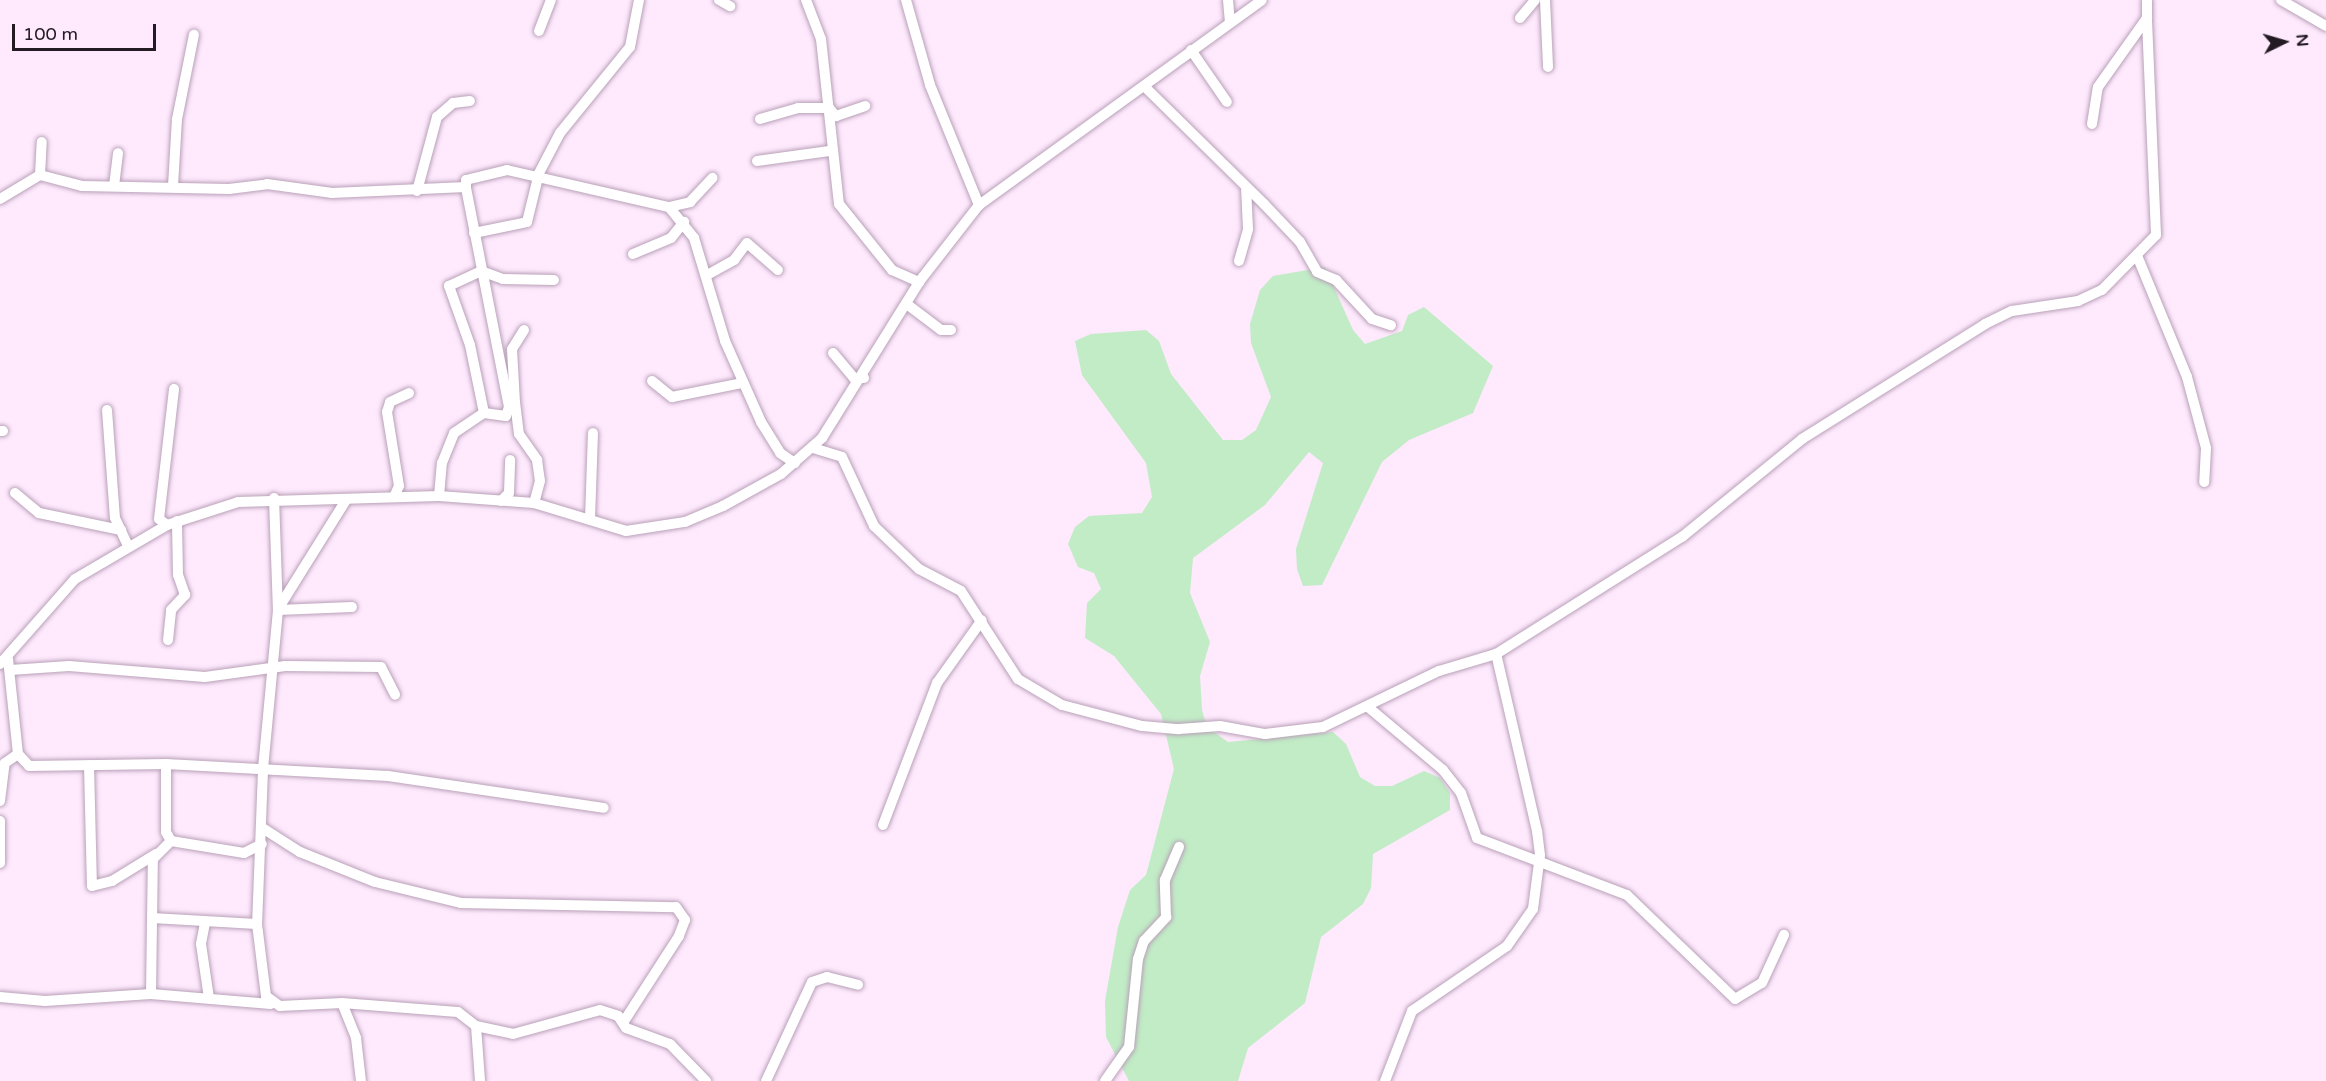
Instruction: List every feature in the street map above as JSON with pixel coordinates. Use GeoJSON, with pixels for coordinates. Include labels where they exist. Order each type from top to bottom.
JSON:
{"type":"FeatureCollection","features":[{"type":"Feature","properties":{"kind":"street"},"geometry":{"type":"LineString","coordinates":[[539,31],[550,0]]}},
{"type":"Feature","properties":{"kind":"street"},"geometry":{"type":"LineString","coordinates":[[474,233],[522,227],[530,216],[539,173],[560,133],[630,47],[639,0]]}},
{"type":"Feature","properties":{"kind":"street"},"geometry":{"type":"LineString","coordinates":[[719,0],[730,6]]}},
{"type":"Feature","properties":{"kind":"street"},"geometry":{"type":"LineString","coordinates":[[806,0],[821,39],[829,108],[829,151],[839,204],[892,270],[919,282]]}},
{"type":"Feature","properties":{"kind":"street"},"geometry":{"type":"LineString","coordinates":[[906,0],[930,85],[979,205]]}},
{"type":"Feature","properties":{"kind":"street"},"geometry":{"type":"LineString","coordinates":[[1228,0],[1230,22]]}},
{"type":"Feature","properties":{"kind":"street"},"geometry":{"type":"LineString","coordinates":[[604,808],[388,776],[166,764],[29,766],[18,754],[6,664],[75,579],[128,546],[172,523],[238,502],[274,498],[346,500],[439,496],[534,503],[626,531],[685,522],[723,506],[795,463],[813,448],[864,378],[908,305],[919,282],[979,205],[1146,88],[1191,50],[1262,0]]}},
{"type":"Feature","properties":{"kind":"street"},"geometry":{"type":"LineString","coordinates":[[1520,18],[1535,0]]}},
{"type":"Feature","properties":{"kind":"street"},"geometry":{"type":"LineString","coordinates":[[1545,0],[1548,68]]}},
{"type":"Feature","properties":{"kind":"street"},"geometry":{"type":"LineString","coordinates":[[813,448],[842,457],[874,526],[919,568],[961,591],[982,620],[1018,679],[1062,705],[1142,726],[1220,726],[1265,734],[1323,727],[1439,671],[1496,654],[1682,537],[1802,439],[1986,324],[2044,304],[2078,302],[2102,290],[2138,258],[2156,235],[2147,0]]}},
{"type":"Feature","properties":{"kind":"street"},"geometry":{"type":"LineString","coordinates":[[2281,0],[2326,26]]}},
{"type":"Feature","properties":{"kind":"street"},"geometry":{"type":"LineString","coordinates":[[2092,124],[2098,87],[2147,18]]}},
{"type":"Feature","properties":{"kind":"street"},"geometry":{"type":"LineString","coordinates":[[172,186],[177,119],[194,35]]}},
{"type":"Feature","properties":{"kind":"street"},"geometry":{"type":"LineString","coordinates":[[1191,50],[1227,102]]}},
{"type":"Feature","properties":{"kind":"street"},"geometry":{"type":"LineString","coordinates":[[1146,88],[1300,242],[1317,272],[1336,280],[1372,319],[1392,325]]}},
{"type":"Feature","properties":{"kind":"street"},"geometry":{"type":"LineString","coordinates":[[417,191],[437,117],[453,103],[470,101]]}},
{"type":"Feature","properties":{"kind":"street"},"geometry":{"type":"LineString","coordinates":[[829,108],[836,117],[865,106]]}},
{"type":"Feature","properties":{"kind":"street"},"geometry":{"type":"LineString","coordinates":[[760,119],[798,108],[829,108]]}},
{"type":"Feature","properties":{"kind":"street"},"geometry":{"type":"LineString","coordinates":[[40,175],[42,142]]}},
{"type":"Feature","properties":{"kind":"street"},"geometry":{"type":"LineString","coordinates":[[757,161],[829,151]]}},
{"type":"Feature","properties":{"kind":"street"},"geometry":{"type":"LineString","coordinates":[[114,186],[118,153]]}},
{"type":"Feature","properties":{"kind":"street"},"geometry":{"type":"LineString","coordinates":[[439,496],[452,439],[484,413],[506,416],[509,407],[481,271],[466,180],[481,175],[539,173],[618,199],[669,207],[690,202],[712,178]]}},
{"type":"Feature","properties":{"kind":"street"},"geometry":{"type":"LineString","coordinates":[[0,199],[40,175],[82,186],[267,184],[332,194],[368,188],[417,191],[466,187]]}},
{"type":"Feature","properties":{"kind":"street"},"geometry":{"type":"LineString","coordinates":[[1239,261],[1248,230],[1246,187]]}},
{"type":"Feature","properties":{"kind":"street"},"geometry":{"type":"LineString","coordinates":[[669,207],[684,222],[709,274],[742,383],[772,442],[795,463]]}},
{"type":"Feature","properties":{"kind":"street"},"geometry":{"type":"LineString","coordinates":[[633,254],[671,238],[684,222]]}},
{"type":"Feature","properties":{"kind":"street"},"geometry":{"type":"LineString","coordinates":[[709,274],[734,260],[747,243],[778,270]]}},
{"type":"Feature","properties":{"kind":"street"},"geometry":{"type":"LineString","coordinates":[[2138,258],[2187,376],[2206,448],[2204,482]]}},
{"type":"Feature","properties":{"kind":"street"},"geometry":{"type":"LineString","coordinates":[[484,413],[470,345],[449,286],[481,271],[502,279],[555,280]]}},
{"type":"Feature","properties":{"kind":"street"},"geometry":{"type":"LineString","coordinates":[[908,305],[941,330],[951,330]]}},
{"type":"Feature","properties":{"kind":"street"},"geometry":{"type":"LineString","coordinates":[[524,330],[512,349],[515,402],[519,434],[537,460],[540,481],[534,503]]}},
{"type":"Feature","properties":{"kind":"street"},"geometry":{"type":"LineString","coordinates":[[832,353],[854,378],[864,378]]}},
{"type":"Feature","properties":{"kind":"street"},"geometry":{"type":"LineString","coordinates":[[652,381],[672,397],[742,383]]}},
{"type":"Feature","properties":{"kind":"street"},"geometry":{"type":"LineString","coordinates":[[172,523],[159,519],[174,389]]}},
{"type":"Feature","properties":{"kind":"street"},"geometry":{"type":"LineString","coordinates":[[394,497],[399,486],[387,412],[390,402],[409,393]]}},
{"type":"Feature","properties":{"kind":"street"},"geometry":{"type":"LineString","coordinates":[[107,410],[111,493],[128,546]]}},
{"type":"Feature","properties":{"kind":"street"},"geometry":{"type":"LineString","coordinates":[[590,519],[593,433]]}},
{"type":"Feature","properties":{"kind":"street"},"geometry":{"type":"LineString","coordinates":[[501,501],[509,493],[510,460]]}},
{"type":"Feature","properties":{"kind":"street"},"geometry":{"type":"LineString","coordinates":[[15,493],[39,513],[121,530]]}},
{"type":"Feature","properties":{"kind":"street"},"geometry":{"type":"LineString","coordinates":[[271,1004],[257,924],[264,829],[263,770],[275,671],[278,610],[274,498]]}},
{"type":"Feature","properties":{"kind":"street"},"geometry":{"type":"LineString","coordinates":[[278,610],[346,500]]}},
{"type":"Feature","properties":{"kind":"street"},"geometry":{"type":"LineString","coordinates":[[168,640],[171,610],[185,595],[178,576],[172,523]]}},
{"type":"Feature","properties":{"kind":"street"},"geometry":{"type":"LineString","coordinates":[[278,610],[352,607]]}},
{"type":"Feature","properties":{"kind":"street"},"geometry":{"type":"LineString","coordinates":[[883,825],[937,683],[982,620]]}},
{"type":"Feature","properties":{"kind":"street"},"geometry":{"type":"LineString","coordinates":[[1385,1081],[1412,1011],[1493,956],[1520,930],[1533,909],[1539,864],[1530,795],[1496,654]]}},
{"type":"Feature","properties":{"kind":"street"},"geometry":{"type":"LineString","coordinates":[[6,664],[69,666],[205,677],[275,671],[285,666],[381,667],[395,694]]}},
{"type":"Feature","properties":{"kind":"street"},"geometry":{"type":"LineString","coordinates":[[1368,707],[1443,770],[1461,793],[1477,838],[1539,864],[1627,895],[1736,999],[1762,983],[1784,935]]}},
{"type":"Feature","properties":{"kind":"street"},"geometry":{"type":"LineString","coordinates":[[0,754],[18,754]]}},
{"type":"Feature","properties":{"kind":"street"},"geometry":{"type":"LineString","coordinates":[[0,801],[5,763],[18,754]]}},
{"type":"Feature","properties":{"kind":"street"},"geometry":{"type":"LineString","coordinates":[[166,764],[166,832],[171,841]]}},
{"type":"Feature","properties":{"kind":"street"},"geometry":{"type":"LineString","coordinates":[[89,765],[92,886],[112,881],[156,854],[171,841],[244,852],[262,844]]}},
{"type":"Feature","properties":{"kind":"street"},"geometry":{"type":"LineString","coordinates":[[0,820],[0,863]]}},
{"type":"Feature","properties":{"kind":"street"},"geometry":{"type":"LineString","coordinates":[[264,829],[300,852],[375,882],[461,903],[676,907],[685,920],[679,936],[623,1023]]}},
{"type":"Feature","properties":{"kind":"street"},"geometry":{"type":"LineString","coordinates":[[1105,1081],[1129,1047],[1138,959],[1144,941],[1166,917],[1165,880],[1179,848]]}},
{"type":"Feature","properties":{"kind":"street"},"geometry":{"type":"LineString","coordinates":[[151,994],[156,854]]}},
{"type":"Feature","properties":{"kind":"street"},"geometry":{"type":"LineString","coordinates":[[152,918],[206,923],[257,924]]}},
{"type":"Feature","properties":{"kind":"street"},"geometry":{"type":"LineString","coordinates":[[206,923],[201,944],[209,998]]}},
{"type":"Feature","properties":{"kind":"street"},"geometry":{"type":"LineString","coordinates":[[766,1081],[812,982],[827,977],[858,985]]}},
{"type":"Feature","properties":{"kind":"street"},"geometry":{"type":"LineString","coordinates":[[0,997],[45,1001],[151,994],[271,1004],[342,1003],[458,1012],[476,1026],[513,1034],[600,1010],[670,1044],[706,1081]]}},
{"type":"Feature","properties":{"kind":"street"},"geometry":{"type":"LineString","coordinates":[[342,1003],[356,1038],[362,1081]]}},
{"type":"Feature","properties":{"kind":"street"},"geometry":{"type":"LineString","coordinates":[[476,1026],[480,1081]]}},
{"type":"Feature","properties":{"kind":"green space"},"geometry":{"type":"Polygon","coordinates":[[[1325,267],[1353,330],[1365,344],[1402,331],[1408,315],[1424,307],[1493,366],[1473,413],[1409,440],[1382,462],[1322,585],[1303,586],[1297,569],[1296,549],[1323,463],[1309,452],[1265,505],[1193,558],[1190,593],[1210,642],[1200,676],[1202,710],[1207,727],[1228,742],[1333,732],[1346,744],[1360,777],[1375,786],[1392,786],[1424,771],[1440,778],[1450,793],[1450,810],[1373,854],[1371,888],[1363,904],[1321,937],[1305,1003],[1248,1048],[1238,1081],[1129,1081],[1106,1037],[1105,1001],[1118,927],[1130,890],[1146,875],[1174,769],[1161,714],[1114,656],[1085,638],[1087,603],[1101,589],[1094,573],[1078,567],[1068,544],[1075,527],[1089,516],[1142,513],[1152,497],[1146,463],[1082,375],[1075,341],[1091,334],[1146,330],[1159,341],[1171,374],[1223,440],[1242,440],[1256,430],[1271,397],[1251,343],[1250,324],[1260,290],[1273,276],[1325,267]]]}}]}
